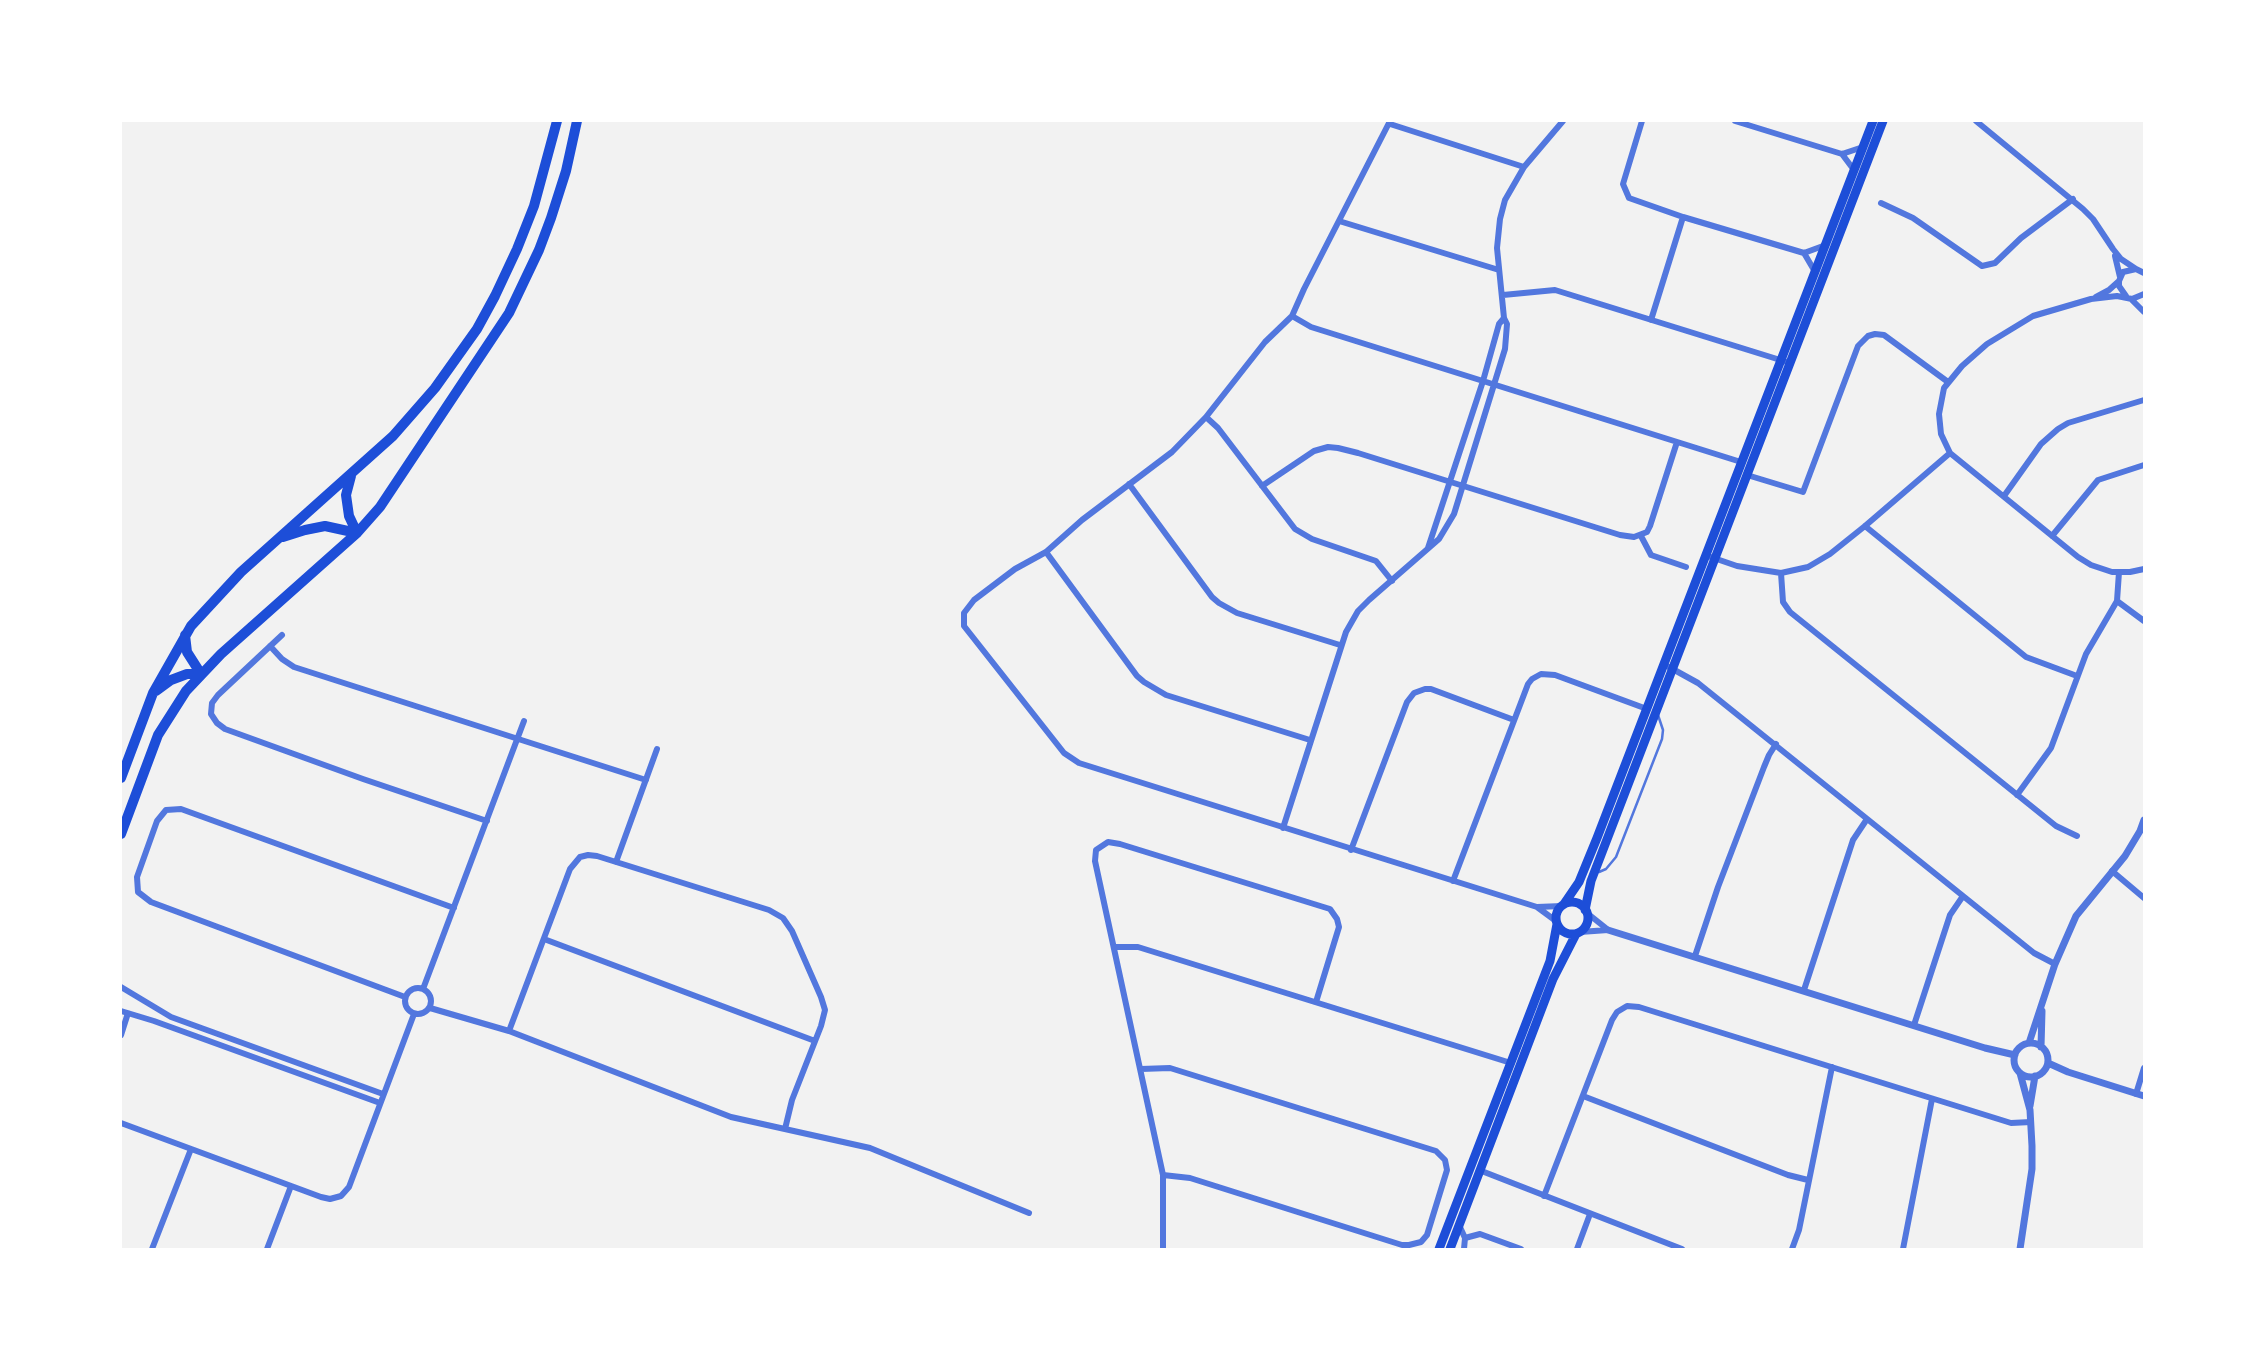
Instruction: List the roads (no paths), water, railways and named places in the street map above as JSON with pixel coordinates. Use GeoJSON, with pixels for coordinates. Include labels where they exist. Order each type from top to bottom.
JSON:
{"type":"FeatureCollection","features":[{"type":"Feature","properties":{"kind":"main road"},"geometry":{"type":"LineString","coordinates":[[121,778],[153,693],[185,635],[218,595],[393,436],[451,367],[483,318],[508,269],[534,206],[556,121]]}},
{"type":"Feature","properties":{"kind":"main road"},"geometry":{"type":"LineString","coordinates":[[121,834],[158,736],[173,711],[201,674],[242,634],[357,533],[380,507],[509,313],[551,218],[566,171],[577,121]]}},
{"type":"Feature","properties":{"kind":"main road"},"geometry":{"type":"LineString","coordinates":[[1450,1249],[1511,1063],[1550,961],[1557,913],[1583,873],[1651,711],[1673,669],[1741,462],[1873,121]]}},
{"type":"Feature","properties":{"kind":"main road"},"geometry":{"type":"LineString","coordinates":[[1439,1249],[1553,979],[1578,933],[1587,924],[1586,911],[1595,873],[1651,711],[1663,664],[1748,475],[1884,121]]}},
{"type":"Feature","properties":{"kind":"main road"},"geometry":{"type":"LineString","coordinates":[[352,474],[346,486],[346,495],[349,516],[357,533]]}},
{"type":"Feature","properties":{"kind":"main road"},"geometry":{"type":"LineString","coordinates":[[278,539],[325,526],[357,533]]}},
{"type":"Feature","properties":{"kind":"main road"},"geometry":{"type":"LineString","coordinates":[[185,635],[187,652],[201,674]]}},
{"type":"Feature","properties":{"kind":"main road"},"geometry":{"type":"LineString","coordinates":[[153,693],[171,680],[187,674],[201,674]]}},
{"type":"Feature","properties":{"kind":"main road"},"geometry":{"type":"LineString","coordinates":[[1563,905],[1574,902],[1586,911]]}},
{"type":"Feature","properties":{"kind":"main road"},"geometry":{"type":"LineString","coordinates":[[1557,923],[1563,931],[1578,933]]}},
{"type":"Feature","properties":{"kind":"street"},"geometry":{"type":"LineString","coordinates":[[1283,828],[1340,645],[1358,611],[1439,539],[1447,528],[1503,360],[1507,324],[1504,318],[1497,248],[1505,200],[1524,167],[1563,121]]}},
{"type":"Feature","properties":{"kind":"street"},"geometry":{"type":"LineString","coordinates":[[1642,121],[1625,176],[1624,189],[1629,198],[1804,253],[1823,246]]}},
{"type":"Feature","properties":{"kind":"street"},"geometry":{"type":"LineString","coordinates":[[1735,121],[1842,154],[1863,147]]}},
{"type":"Feature","properties":{"kind":"street"},"geometry":{"type":"LineString","coordinates":[[1976,121],[2073,199],[2093,219],[2121,259],[2141,270]]}},
{"type":"Feature","properties":{"kind":"street"},"geometry":{"type":"LineString","coordinates":[[1524,167],[1390,122],[1370,156],[1292,316],[1265,342],[1206,417],[1172,452],[1082,520],[1046,552],[1025,563],[974,600],[964,613],[963,620],[967,631],[1064,753],[1073,760],[1537,907],[1557,923]]}},
{"type":"Feature","properties":{"kind":"street"},"geometry":{"type":"LineString","coordinates":[[1842,154],[1854,170]]}},
{"type":"Feature","properties":{"kind":"street"},"geometry":{"type":"LineString","coordinates":[[1881,203],[1913,218],[1982,267],[1995,263],[2021,238],[2073,199]]}},
{"type":"Feature","properties":{"kind":"street"},"geometry":{"type":"LineString","coordinates":[[1651,320],[1683,217]]}},
{"type":"Feature","properties":{"kind":"street"},"geometry":{"type":"LineString","coordinates":[[1339,221],[1499,270]]}},
{"type":"Feature","properties":{"kind":"street"},"geometry":{"type":"LineString","coordinates":[[2113,249],[2120,290],[2144,312]]}},
{"type":"Feature","properties":{"kind":"street"},"geometry":{"type":"LineString","coordinates":[[1804,253],[1814,271]]}},
{"type":"Feature","properties":{"kind":"street"},"geometry":{"type":"LineString","coordinates":[[2141,270],[2127,270],[2109,290],[2091,299],[2033,316],[1987,344],[1948,383],[1941,396],[1939,414],[1941,434],[1950,453],[2052,536],[2091,565],[2119,572],[2144,569]]}},
{"type":"Feature","properties":{"kind":"street"},"geometry":{"type":"LineString","coordinates":[[1503,295],[1555,290],[1790,363]]}},
{"type":"Feature","properties":{"kind":"street"},"geometry":{"type":"LineString","coordinates":[[2091,299],[2137,298],[2144,294]]}},
{"type":"Feature","properties":{"kind":"street"},"geometry":{"type":"LineString","coordinates":[[1292,316],[1311,327],[1741,462]]}},
{"type":"Feature","properties":{"kind":"street"},"geometry":{"type":"LineString","coordinates":[[1428,549],[1499,324],[1504,318]]}},
{"type":"Feature","properties":{"kind":"street"},"geometry":{"type":"LineString","coordinates":[[1748,475],[1803,492],[1858,346],[1868,336],[1884,335],[1948,383]]}},
{"type":"Feature","properties":{"kind":"street"},"geometry":{"type":"LineString","coordinates":[[2004,496],[2041,444],[2058,429],[2144,400]]}},
{"type":"Feature","properties":{"kind":"street"},"geometry":{"type":"LineString","coordinates":[[1206,417],[1218,428],[1295,529],[1312,539],[1376,561],[1392,581]]}},
{"type":"Feature","properties":{"kind":"street"},"geometry":{"type":"LineString","coordinates":[[1262,485],[1306,455],[1328,447],[1348,450],[1620,536],[1641,536],[1650,526],[1677,442]]}},
{"type":"Feature","properties":{"kind":"street"},"geometry":{"type":"LineString","coordinates":[[1710,557],[1737,566],[1781,573],[1803,569],[1819,561],[1865,526],[1950,453]]}},
{"type":"Feature","properties":{"kind":"street"},"geometry":{"type":"LineString","coordinates":[[2052,536],[2098,480],[2144,465]]}},
{"type":"Feature","properties":{"kind":"street"},"geometry":{"type":"LineString","coordinates":[[1129,484],[1219,603],[1237,613],[1340,645]]}},
{"type":"Feature","properties":{"kind":"street"},"geometry":{"type":"LineString","coordinates":[[1865,526],[2026,657],[2077,676]]}},
{"type":"Feature","properties":{"kind":"street"},"geometry":{"type":"LineString","coordinates":[[1641,536],[1651,555],[1686,567]]}},
{"type":"Feature","properties":{"kind":"street"},"geometry":{"type":"LineString","coordinates":[[1046,552],[1144,682],[1166,695],[1310,740]]}},
{"type":"Feature","properties":{"kind":"street"},"geometry":{"type":"LineString","coordinates":[[2017,795],[2051,748],[2092,642],[2117,601],[2119,572]]}},
{"type":"Feature","properties":{"kind":"street"},"geometry":{"type":"LineString","coordinates":[[1781,573],[1783,602],[1790,612],[2056,826],[2077,836]]}},
{"type":"Feature","properties":{"kind":"street"},"geometry":{"type":"LineString","coordinates":[[2117,601],[2144,621]]}},
{"type":"Feature","properties":{"kind":"street"},"geometry":{"type":"LineString","coordinates":[[282,635],[212,703],[211,714],[217,723],[225,729],[487,821]]}},
{"type":"Feature","properties":{"kind":"street"},"geometry":{"type":"LineString","coordinates":[[270,646],[294,667],[646,780]]}},
{"type":"Feature","properties":{"kind":"street"},"geometry":{"type":"LineString","coordinates":[[1663,664],[1693,679],[2034,953],[2055,964]]}},
{"type":"Feature","properties":{"kind":"street"},"geometry":{"type":"LineString","coordinates":[[1453,881],[1528,684],[1541,674],[1555,675],[1651,711]]}},
{"type":"Feature","properties":{"kind":"street"},"geometry":{"type":"LineString","coordinates":[[1351,850],[1407,702],[1414,693],[1431,689],[1514,720]]}},
{"type":"Feature","properties":{"kind":"street"},"geometry":{"type":"LineString","coordinates":[[423,989],[524,721]]}},
{"type":"Feature","properties":{"kind":"street"},"geometry":{"type":"LineString","coordinates":[[1695,956],[1718,887],[1769,755],[1776,744]]}},
{"type":"Feature","properties":{"kind":"street"},"geometry":{"type":"LineString","coordinates":[[616,862],[657,749]]}},
{"type":"Feature","properties":{"kind":"street"},"geometry":{"type":"LineString","coordinates":[[405,997],[151,902],[138,892],[137,877],[157,821],[166,810],[181,809],[454,908]]}},
{"type":"Feature","properties":{"kind":"street"},"geometry":{"type":"LineString","coordinates":[[1804,990],[1853,840],[1867,819]]}},
{"type":"Feature","properties":{"kind":"street"},"geometry":{"type":"LineString","coordinates":[[2029,1043],[2055,964],[2076,916],[2137,838],[2144,820]]}},
{"type":"Feature","properties":{"kind":"street"},"geometry":{"type":"LineString","coordinates":[[1163,1249],[1163,1175],[1095,852],[1108,842],[1119,844],[1330,909],[1335,914],[1339,927],[1315,1002]]}},
{"type":"Feature","properties":{"kind":"street"},"geometry":{"type":"LineString","coordinates":[[509,1031],[574,862],[580,857],[588,855],[616,862],[769,910],[783,918],[792,931],[825,1010],[792,1100],[785,1129]]}},
{"type":"Feature","properties":{"kind":"street"},"geometry":{"type":"LineString","coordinates":[[2112,871],[2144,898]]}},
{"type":"Feature","properties":{"kind":"street"},"geometry":{"type":"LineString","coordinates":[[1914,1025],[1950,915],[1964,896]]}},
{"type":"Feature","properties":{"kind":"street"},"geometry":{"type":"LineString","coordinates":[[1537,907],[1563,905]]}},
{"type":"Feature","properties":{"kind":"street"},"geometry":{"type":"LineString","coordinates":[[1586,911],[1608,930]]}},
{"type":"Feature","properties":{"kind":"street"},"geometry":{"type":"LineString","coordinates":[[1578,933],[1608,930],[1985,1048],[2015,1055]]}},
{"type":"Feature","properties":{"kind":"street"},"geometry":{"type":"LineString","coordinates":[[544,939],[815,1041]]}},
{"type":"Feature","properties":{"kind":"street"},"geometry":{"type":"LineString","coordinates":[[1114,947],[1138,947],[1511,1063]]}},
{"type":"Feature","properties":{"kind":"street"},"geometry":{"type":"LineString","coordinates":[[121,987],[171,1017],[383,1094]]}},
{"type":"Feature","properties":{"kind":"street"},"geometry":{"type":"LineString","coordinates":[[423,989],[430,995],[430,1007],[423,1014],[414,1014],[405,1005],[405,997],[410,990],[423,989]]}},
{"type":"Feature","properties":{"kind":"street"},"geometry":{"type":"LineString","coordinates":[[2041,1047],[2042,1004]]}},
{"type":"Feature","properties":{"kind":"street"},"geometry":{"type":"LineString","coordinates":[[1544,1196],[1613,1017],[1620,1009],[1631,1006],[2011,1122],[2031,1122]]}},
{"type":"Feature","properties":{"kind":"street"},"geometry":{"type":"LineString","coordinates":[[430,1007],[509,1031],[731,1117],[870,1148],[1029,1213]]}},
{"type":"Feature","properties":{"kind":"street"},"geometry":{"type":"LineString","coordinates":[[121,1035],[124,1012],[380,1103]]}},
{"type":"Feature","properties":{"kind":"street"},"geometry":{"type":"LineString","coordinates":[[121,1123],[321,1197],[330,1199],[341,1196],[349,1186],[414,1014]]}},
{"type":"Feature","properties":{"kind":"street"},"geometry":{"type":"LineString","coordinates":[[2020,1073],[2030,1077],[2043,1071],[2048,1063],[2041,1047],[2029,1043],[2020,1047],[2015,1055],[2014,1065],[2020,1073],[2031,1122],[2032,1169],[2020,1249]]}},
{"type":"Feature","properties":{"kind":"street"},"geometry":{"type":"LineString","coordinates":[[2048,1063],[2144,1097]]}},
{"type":"Feature","properties":{"kind":"street"},"geometry":{"type":"LineString","coordinates":[[1792,1249],[1799,1230],[1832,1067]]}},
{"type":"Feature","properties":{"kind":"street"},"geometry":{"type":"LineString","coordinates":[[1141,1069],[1170,1068],[1436,1151],[1445,1160],[1447,1170],[1427,1236],[1421,1242],[1409,1245],[1190,1178],[1163,1175]]}},
{"type":"Feature","properties":{"kind":"street"},"geometry":{"type":"LineString","coordinates":[[2136,1094],[2144,1068]]}},
{"type":"Feature","properties":{"kind":"street"},"geometry":{"type":"LineString","coordinates":[[2030,1110],[2035,1076]]}},
{"type":"Feature","properties":{"kind":"street"},"geometry":{"type":"LineString","coordinates":[[1583,1096],[1788,1175],[1808,1180]]}},
{"type":"Feature","properties":{"kind":"street"},"geometry":{"type":"LineString","coordinates":[[1903,1249],[1932,1099]]}},
{"type":"Feature","properties":{"kind":"street"},"geometry":{"type":"LineString","coordinates":[[152,1249],[191,1149]]}},
{"type":"Feature","properties":{"kind":"street"},"geometry":{"type":"LineString","coordinates":[[1475,1169],[1682,1249]]}},
{"type":"Feature","properties":{"kind":"street"},"geometry":{"type":"LineString","coordinates":[[267,1249],[291,1186]]}},
{"type":"Feature","properties":{"kind":"street"},"geometry":{"type":"LineString","coordinates":[[1577,1249],[1590,1214]]}},
{"type":"Feature","properties":{"kind":"street"},"geometry":{"type":"LineString","coordinates":[[1459,1225],[1465,1238],[1464,1249]]}},
{"type":"Feature","properties":{"kind":"street"},"geometry":{"type":"LineString","coordinates":[[1465,1238],[1480,1234],[1521,1249]]}},
{"type":"Feature","properties":{"kind":"lane"},"geometry":{"type":"LineString","coordinates":[[1595,873],[1606,869],[1616,858],[1657,751],[1663,730],[1661,720],[1651,711]]}}]}
